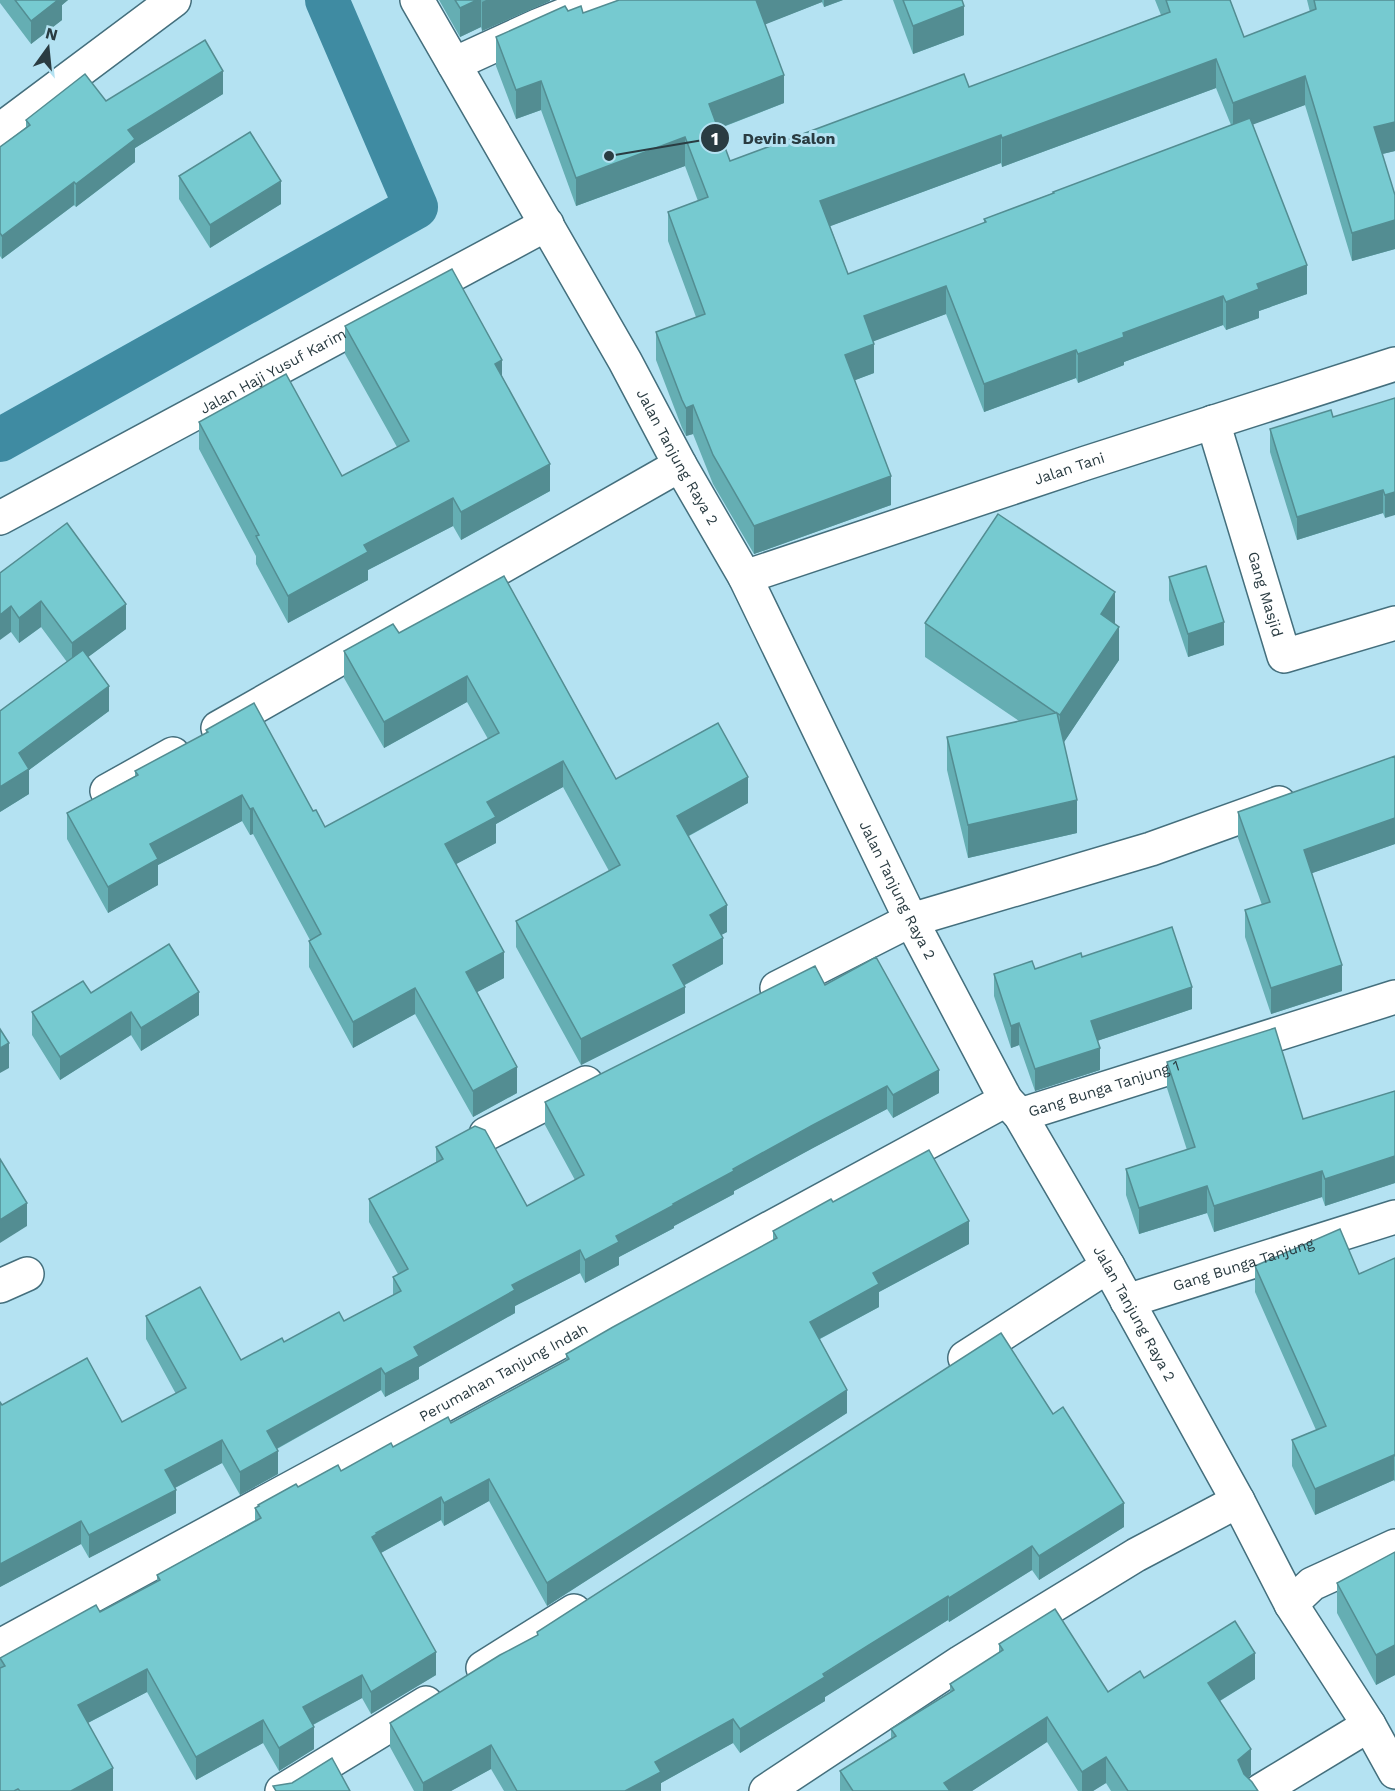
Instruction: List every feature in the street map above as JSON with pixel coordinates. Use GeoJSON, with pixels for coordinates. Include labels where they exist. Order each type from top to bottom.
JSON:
{"type":"FeatureCollection","features":[{"type":"Feature","properties":{"kind":"street"},"geometry":{"type":"LineString","coordinates":[[0,130],[174,0]]}},
{"type":"Feature","properties":{"kind":"street","name":"Jalan Tanjung Raya 2"},"geometry":{"type":"LineString","coordinates":[[417,0],[625,361],[680,465],[745,577],[911,920],[1013,1108],[1108,1266],[1238,1501],[1291,1604],[1369,1725],[1395,1772]]}},
{"type":"Feature","properties":{"kind":"street"},"geometry":{"type":"LineString","coordinates":[[453,64],[539,25],[602,0]]}},
{"type":"Feature","properties":{"kind":"street","name":"Jalan Haji Yusuf Karim"},"geometry":{"type":"LineString","coordinates":[[0,518],[547,224]]}},
{"type":"Feature","properties":{"kind":"street","name":"Jalan Tani"},"geometry":{"type":"LineString","coordinates":[[745,577],[1086,463],[1395,364]]}},
{"type":"Feature","properties":{"kind":"street","name":"Gang Masjid"},"geometry":{"type":"LineString","coordinates":[[1213,422],[1284,656],[1395,623]]}},
{"type":"Feature","properties":{"kind":"street"},"geometry":{"type":"LineString","coordinates":[[107,791],[680,465]]}},
{"type":"Feature","properties":{"kind":"street"},"geometry":{"type":"LineString","coordinates":[[752,1000],[911,920],[1151,849],[1306,793]]}},
{"type":"Feature","properties":{"kind":"street","name":"Gang Bunga Tanjung 1"},"geometry":{"type":"LineString","coordinates":[[1013,1108],[1395,997]]}},
{"type":"Feature","properties":{"kind":"street"},"geometry":{"type":"LineString","coordinates":[[486,1134],[614,1070]]}},
{"type":"Feature","properties":{"kind":"street","name":"Perumahan Tanjung Indah"},"geometry":{"type":"LineString","coordinates":[[0,1646],[1013,1108]]}},
{"type":"Feature","properties":{"kind":"street","name":"Gang Bunga Tanjung"},"geometry":{"type":"LineString","coordinates":[[1127,1301],[1395,1217]]}},
{"type":"Feature","properties":{"kind":"street"},"geometry":{"type":"LineString","coordinates":[[939,1375],[1108,1266]]}},
{"type":"Feature","properties":{"kind":"street"},"geometry":{"type":"LineString","coordinates":[[766,1791],[990,1644],[1137,1555],[1238,1501]]}},
{"type":"Feature","properties":{"kind":"street"},"geometry":{"type":"LineString","coordinates":[[1291,1604],[1312,1584],[1395,1546]]}},
{"type":"Feature","properties":{"kind":"street"},"geometry":{"type":"LineString","coordinates":[[282,1791],[598,1595]]}},
{"type":"Feature","properties":{"kind":"street"},"geometry":{"type":"LineString","coordinates":[[1260,1791],[1369,1725]]}},
{"type":"Feature","properties":{"kind":"building"},"geometry":{"type":"Polygon","coordinates":[[[15,0],[58,0],[31,21],[15,0]]]}},
{"type":"Feature","properties":{"kind":"building"},"geometry":{"type":"Polygon","coordinates":[[[455,0],[477,0],[460,8],[455,0]]]}},
{"type":"Feature","properties":{"kind":"building"},"geometry":{"type":"Polygon","coordinates":[[[619,0],[756,0],[784,75],[709,104],[730,161],[964,74],[969,87],[1170,12],[1166,0],[1230,0],[1244,37],[1316,9],[1314,0],[1395,0],[1395,122],[1374,127],[1395,195],[1395,220],[1352,233],[1305,76],[1233,103],[1216,59],[1002,138],[1001,135],[820,201],[848,274],[986,222],[984,219],[1053,192],[1250,118],[1307,265],[1257,284],[1259,289],[1226,302],[1223,296],[1123,333],[1124,337],[1078,354],[1076,350],[984,384],[946,286],[864,316],[874,344],[845,355],[891,476],[754,526],[713,455],[693,405],[686,408],[656,332],[705,314],[668,212],[708,197],[685,137],[576,178],[541,81],[516,90],[496,37],[565,6],[568,11],[581,6],[583,13],[619,0]]]}},
{"type":"Feature","properties":{"kind":"building"},"geometry":{"type":"Polygon","coordinates":[[[903,0],[962,0],[964,6],[913,26],[903,0]]]}},
{"type":"Feature","properties":{"kind":"building"},"geometry":{"type":"Polygon","coordinates":[[[205,40],[223,71],[128,130],[135,139],[2,236],[0,233],[0,147],[30,125],[26,120],[85,74],[106,101],[205,40]]]}},
{"type":"Feature","properties":{"kind":"building"},"geometry":{"type":"Polygon","coordinates":[[[250,132],[281,181],[210,225],[179,176],[250,132]]]}},
{"type":"Feature","properties":{"kind":"building"},"geometry":{"type":"Polygon","coordinates":[[[452,269],[502,360],[495,364],[550,464],[461,512],[453,498],[364,545],[368,552],[288,596],[256,536],[259,535],[199,422],[286,374],[342,476],[409,441],[345,326],[452,269]]]}},
{"type":"Feature","properties":{"kind":"building"},"geometry":{"type":"Polygon","coordinates":[[[1395,398],[1395,492],[1385,495],[1383,490],[1297,517],[1270,429],[1331,410],[1333,417],[1395,398]]]}},
{"type":"Feature","properties":{"kind":"building"},"geometry":{"type":"Polygon","coordinates":[[[998,514],[1115,592],[1101,614],[1119,627],[1060,715],[1057,713],[1077,800],[968,825],[947,737],[1056,713],[925,623],[998,514]]]}},
{"type":"Feature","properties":{"kind":"building"},"geometry":{"type":"Polygon","coordinates":[[[67,523],[126,604],[72,643],[41,601],[19,618],[11,606],[0,615],[0,573],[67,523]]]}},
{"type":"Feature","properties":{"kind":"building"},"geometry":{"type":"Polygon","coordinates":[[[1206,566],[1224,622],[1188,634],[1169,577],[1206,566]]]}},
{"type":"Feature","properties":{"kind":"building"},"geometry":{"type":"Polygon","coordinates":[[[504,576],[616,779],[718,723],[748,777],[677,816],[727,905],[710,915],[723,938],[673,965],[685,987],[581,1039],[516,921],[620,865],[563,761],[487,802],[496,817],[445,844],[504,952],[466,972],[517,1067],[473,1091],[415,988],[353,1022],[309,941],[321,934],[253,808],[250,809],[242,795],[150,844],[158,859],[108,887],[67,813],[138,775],[135,771],[208,732],[206,730],[254,703],[313,811],[316,810],[325,827],[499,733],[467,676],[384,722],[344,651],[393,624],[399,633],[504,576]]]}},
{"type":"Feature","properties":{"kind":"building"},"geometry":{"type":"Polygon","coordinates":[[[83,650],[109,686],[19,753],[29,769],[0,787],[0,711],[83,650]]]}},
{"type":"Feature","properties":{"kind":"building"},"geometry":{"type":"Polygon","coordinates":[[[1395,756],[1395,818],[1304,850],[1342,965],[1271,988],[1245,910],[1270,902],[1238,812],[1395,756]]]}},
{"type":"Feature","properties":{"kind":"building"},"geometry":{"type":"Polygon","coordinates":[[[1172,927],[1192,987],[1091,1021],[1100,1048],[1035,1069],[1019,1023],[1011,1026],[994,974],[1032,961],[1035,969],[1081,953],[1082,957],[1172,927]]]}},
{"type":"Feature","properties":{"kind":"building"},"geometry":{"type":"Polygon","coordinates":[[[169,944],[199,992],[141,1028],[131,1012],[60,1057],[32,1012],[83,981],[91,993],[169,944]]]}},
{"type":"Feature","properties":{"kind":"building"},"geometry":{"type":"Polygon","coordinates":[[[876,957],[939,1070],[893,1095],[887,1086],[813,1125],[616,1236],[619,1242],[585,1260],[580,1250],[512,1285],[515,1290],[414,1347],[419,1356],[385,1374],[381,1368],[267,1431],[278,1451],[240,1472],[222,1440],[165,1470],[176,1490],[89,1535],[81,1521],[0,1564],[0,1402],[2,1405],[87,1358],[122,1422],[186,1388],[146,1316],[200,1287],[241,1360],[282,1338],[284,1342],[339,1312],[344,1321],[401,1291],[393,1277],[408,1269],[369,1199],[443,1159],[436,1147],[475,1126],[485,1130],[527,1206],[584,1175],[545,1102],[815,966],[825,985],[876,957]]]}},
{"type":"Feature","properties":{"kind":"building"},"geometry":{"type":"Polygon","coordinates":[[[1275,1028],[1303,1119],[1395,1091],[1395,1156],[1325,1179],[1322,1171],[1214,1206],[1207,1186],[1139,1208],[1126,1169],[1195,1147],[1167,1062],[1275,1028]]]}},
{"type":"Feature","properties":{"kind":"building"},"geometry":{"type":"Polygon","coordinates":[[[0,1029],[9,1043],[0,1048],[0,1029]]]}},
{"type":"Feature","properties":{"kind":"building"},"geometry":{"type":"Polygon","coordinates":[[[929,1150],[969,1221],[873,1273],[879,1284],[810,1322],[847,1390],[547,1583],[489,1479],[444,1503],[441,1497],[376,1533],[372,1537],[436,1652],[371,1692],[362,1675],[303,1707],[314,1727],[279,1748],[263,1720],[196,1757],[147,1669],[78,1705],[113,1768],[71,1791],[20,1791],[18,1789],[0,1791],[0,1668],[5,1666],[0,1658],[96,1605],[100,1612],[160,1580],[157,1575],[261,1518],[255,1508],[258,1505],[296,1484],[298,1487],[338,1465],[341,1471],[391,1443],[393,1447],[448,1417],[451,1423],[569,1359],[566,1354],[777,1238],[773,1231],[831,1199],[833,1202],[929,1150]]]}},
{"type":"Feature","properties":{"kind":"building"},"geometry":{"type":"Polygon","coordinates":[[[0,1159],[27,1203],[0,1220],[0,1159]]]}},
{"type":"Feature","properties":{"kind":"building"},"geometry":{"type":"Polygon","coordinates":[[[1340,1229],[1359,1274],[1395,1258],[1395,1456],[1315,1489],[1292,1440],[1326,1426],[1255,1266],[1340,1229]]]}},
{"type":"Feature","properties":{"kind":"building"},"geometry":{"type":"Polygon","coordinates":[[[1001,1333],[1053,1414],[1063,1407],[1124,1503],[1039,1556],[1032,1546],[869,1645],[823,1674],[825,1677],[740,1729],[733,1719],[655,1762],[661,1772],[625,1791],[517,1791],[491,1745],[423,1783],[390,1723],[500,1655],[538,1635],[537,1632],[1001,1333]]]}},
{"type":"Feature","properties":{"kind":"building"},"geometry":{"type":"Polygon","coordinates":[[[1395,1552],[1395,1645],[1376,1655],[1337,1583],[1395,1552]]]}},
{"type":"Feature","properties":{"kind":"building"},"geometry":{"type":"Polygon","coordinates":[[[1055,1609],[1108,1692],[1140,1671],[1144,1678],[1235,1621],[1255,1653],[1208,1683],[1251,1749],[1238,1760],[1244,1774],[1258,1791],[1128,1791],[1106,1757],[1082,1772],[1047,1717],[944,1783],[950,1791],[853,1791],[840,1771],[896,1736],[891,1729],[954,1690],[950,1684],[1003,1650],[999,1644],[1055,1609]]]}},
{"type":"Feature","properties":{"kind":"building"},"geometry":{"type":"Polygon","coordinates":[[[332,1758],[350,1791],[276,1791],[273,1786],[292,1783],[332,1758]]]}},
{"type":"Feature","properties":{"kind":"waterway"},"geometry":{"type":"LineString","coordinates":[[0,440],[416,207],[327,0]]}},
{"type":"Feature","properties":{"kind":"place","name":"Devin Salon"},"geometry":{"type":"Point","coordinates":[609,156]}}]}
